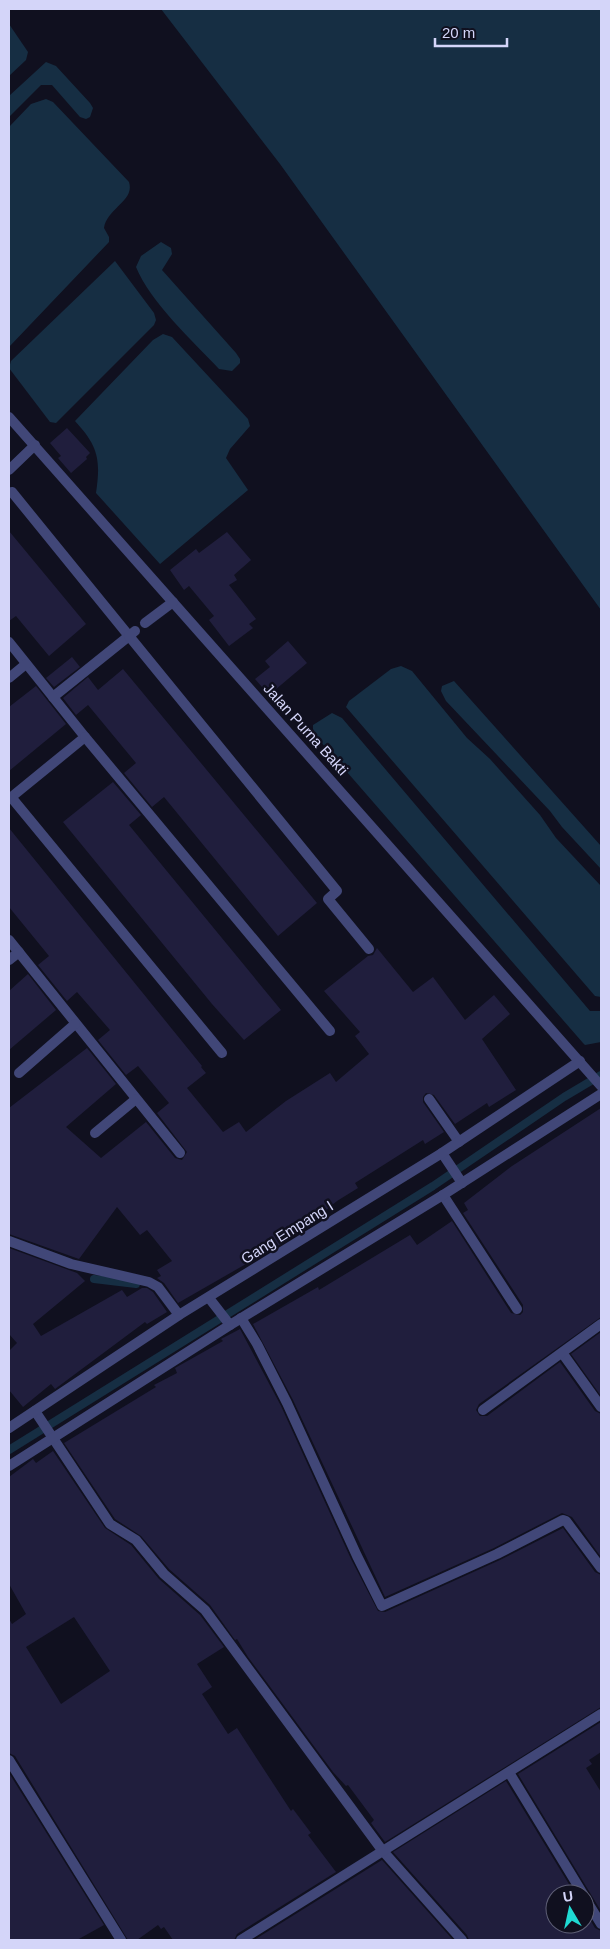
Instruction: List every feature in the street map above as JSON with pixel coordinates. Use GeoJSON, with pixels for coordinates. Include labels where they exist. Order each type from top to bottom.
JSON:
{"type":"FeatureCollection","features":[{"type":"Feature","properties":{"kind":"street","name":"Jalan Purna Bakti"},"geometry":{"type":"LineString","coordinates":[[9,417],[583,1063],[601,1086]]}},
{"type":"Feature","properties":{"kind":"street"},"geometry":{"type":"LineString","coordinates":[[9,470],[35,445]]}},
{"type":"Feature","properties":{"kind":"street"},"geometry":{"type":"LineString","coordinates":[[12,492],[132,633],[337,892],[328,899],[369,949]]}},
{"type":"Feature","properties":{"kind":"street"},"geometry":{"type":"LineString","coordinates":[[145,623],[173,602]]}},
{"type":"Feature","properties":{"kind":"street"},"geometry":{"type":"LineString","coordinates":[[53,697],[132,633]]}},
{"type":"Feature","properties":{"kind":"street"},"geometry":{"type":"LineString","coordinates":[[9,642],[85,738],[330,1031]]}},
{"type":"Feature","properties":{"kind":"street"},"geometry":{"type":"LineString","coordinates":[[9,678],[26,664]]}},
{"type":"Feature","properties":{"kind":"street"},"geometry":{"type":"LineString","coordinates":[[85,738],[10,798],[222,1053]]}},
{"type":"Feature","properties":{"kind":"street"},"geometry":{"type":"LineString","coordinates":[[9,940],[180,1153]]}},
{"type":"Feature","properties":{"kind":"street"},"geometry":{"type":"LineString","coordinates":[[9,960],[19,952]]}},
{"type":"Feature","properties":{"kind":"street"},"geometry":{"type":"LineString","coordinates":[[19,1073],[76,1024]]}},
{"type":"Feature","properties":{"kind":"street","name":"Gang Empang I"},"geometry":{"type":"LineString","coordinates":[[9,1428],[37,1414],[179,1315],[211,1301],[583,1063]]}},
{"type":"Feature","properties":{"kind":"street"},"geometry":{"type":"LineString","coordinates":[[9,1466],[52,1436],[228,1323],[241,1318],[443,1195],[459,1179],[601,1094]]}},
{"type":"Feature","properties":{"kind":"street"},"geometry":{"type":"LineString","coordinates":[[95,1134],[136,1098]]}},
{"type":"Feature","properties":{"kind":"street"},"geometry":{"type":"LineString","coordinates":[[429,1099],[459,1142]]}},
{"type":"Feature","properties":{"kind":"street"},"geometry":{"type":"LineString","coordinates":[[443,1154],[459,1179]]}},
{"type":"Feature","properties":{"kind":"street"},"geometry":{"type":"LineString","coordinates":[[443,1195],[516,1309]]}},
{"type":"Feature","properties":{"kind":"street"},"geometry":{"type":"LineString","coordinates":[[9,1242],[71,1264],[149,1282],[163,1293],[179,1315]]}},
{"type":"Feature","properties":{"kind":"street"},"geometry":{"type":"LineString","coordinates":[[211,1301],[228,1323]]}},
{"type":"Feature","properties":{"kind":"street"},"geometry":{"type":"LineString","coordinates":[[241,1318],[287,1403],[381,1605],[497,1554],[563,1520],[566,1521],[601,1568]]}},
{"type":"Feature","properties":{"kind":"street"},"geometry":{"type":"LineString","coordinates":[[483,1410],[563,1354],[601,1324]]}},
{"type":"Feature","properties":{"kind":"street"},"geometry":{"type":"LineString","coordinates":[[563,1354],[601,1407]]}},
{"type":"Feature","properties":{"kind":"street"},"geometry":{"type":"LineString","coordinates":[[37,1414],[110,1524],[136,1540],[164,1574],[205,1610],[382,1850],[462,1940]]}},
{"type":"Feature","properties":{"kind":"street"},"geometry":{"type":"LineString","coordinates":[[241,1940],[382,1850],[510,1774],[601,1714]]}},
{"type":"Feature","properties":{"kind":"street"},"geometry":{"type":"LineString","coordinates":[[9,1760],[121,1940]]}},
{"type":"Feature","properties":{"kind":"street"},"geometry":{"type":"LineString","coordinates":[[510,1774],[577,1884]]}},
{"type":"Feature","properties":{"kind":"water"},"geometry":{"type":"Polygon","coordinates":[[[161,9],[601,9],[601,610],[280,164],[161,9]]]}},
{"type":"Feature","properties":{"kind":"water"},"geometry":{"type":"Polygon","coordinates":[[[9,24],[28,52],[26,60],[9,76],[9,24]]]}},
{"type":"Feature","properties":{"kind":"water"},"geometry":{"type":"Polygon","coordinates":[[[46,62],[56,66],[90,103],[93,108],[90,117],[86,119],[80,117],[52,85],[41,85],[9,117],[9,96],[46,62]]]}},
{"type":"Feature","properties":{"kind":"water"},"geometry":{"type":"Polygon","coordinates":[[[46,99],[53,102],[129,182],[130,189],[125,200],[106,221],[104,228],[109,237],[109,242],[9,347],[9,127],[31,104],[46,99]]]}},
{"type":"Feature","properties":{"kind":"water"},"geometry":{"type":"Polygon","coordinates":[[[161,242],[171,248],[172,254],[162,270],[240,359],[240,363],[232,371],[219,369],[173,321],[151,294],[143,280],[136,267],[141,256],[161,242]]]}},
{"type":"Feature","properties":{"kind":"water"},"geometry":{"type":"Polygon","coordinates":[[[115,261],[154,313],[156,320],[154,325],[56,423],[50,422],[9,368],[11,361],[115,261]]]}},
{"type":"Feature","properties":{"kind":"water"},"geometry":{"type":"Polygon","coordinates":[[[163,334],[172,337],[248,419],[250,426],[230,449],[226,458],[248,490],[160,564],[96,493],[98,462],[96,454],[89,438],[75,421],[153,340],[163,334]]]}},
{"type":"Feature","properties":{"kind":"water"},"geometry":{"type":"Polygon","coordinates":[[[401,666],[412,671],[467,738],[490,759],[540,815],[556,838],[601,886],[601,997],[595,996],[346,707],[349,701],[391,669],[401,666]]]}},
{"type":"Feature","properties":{"kind":"water"},"geometry":{"type":"Polygon","coordinates":[[[454,681],[601,846],[601,869],[562,827],[550,811],[446,701],[441,691],[442,686],[454,681]]]}},
{"type":"Feature","properties":{"kind":"water"},"geometry":{"type":"Polygon","coordinates":[[[332,713],[342,718],[590,1011],[601,1011],[601,1042],[585,1045],[583,1043],[313,733],[313,725],[332,713]]]}},
{"type":"Feature","properties":{"kind":"building"},"geometry":{"type":"Polygon","coordinates":[[[67,428],[90,453],[86,457],[87,459],[71,473],[58,458],[61,456],[50,443],[67,428]]]}},
{"type":"Feature","properties":{"kind":"building"},"geometry":{"type":"Polygon","coordinates":[[[9,531],[86,624],[49,656],[16,616],[9,621],[9,531]]]}},
{"type":"Feature","properties":{"kind":"building"},"geometry":{"type":"Polygon","coordinates":[[[227,532],[251,560],[234,575],[237,580],[229,585],[256,619],[249,624],[253,628],[229,646],[209,620],[214,616],[189,586],[184,590],[170,570],[196,549],[199,553],[227,532]]]}},
{"type":"Feature","properties":{"kind":"building"},"geometry":{"type":"Polygon","coordinates":[[[288,641],[307,663],[269,695],[255,679],[270,667],[265,661],[288,641]]]}},
{"type":"Feature","properties":{"kind":"building"},"geometry":{"type":"Polygon","coordinates":[[[72,657],[80,667],[54,687],[46,678],[72,657]]]}},
{"type":"Feature","properties":{"kind":"building"},"geometry":{"type":"Polygon","coordinates":[[[123,669],[317,903],[278,936],[164,797],[152,807],[124,773],[136,763],[88,705],[76,715],[63,698],[88,677],[98,690],[123,669]]]}},
{"type":"Feature","properties":{"kind":"building"},"geometry":{"type":"Polygon","coordinates":[[[36,686],[66,724],[9,771],[9,707],[36,686]]]}},
{"type":"Feature","properties":{"kind":"building"},"geometry":{"type":"Polygon","coordinates":[[[113,782],[141,815],[129,825],[281,1010],[244,1040],[212,1004],[63,822],[113,782]]]}},
{"type":"Feature","properties":{"kind":"building"},"geometry":{"type":"Polygon","coordinates":[[[9,828],[202,1066],[206,1073],[187,1088],[223,1132],[239,1122],[246,1132],[286,1101],[330,1073],[336,1082],[369,1054],[355,1036],[360,1032],[324,991],[368,956],[373,955],[377,948],[413,992],[433,977],[465,1020],[494,995],[510,1014],[482,1039],[516,1090],[489,1107],[487,1103],[455,1124],[434,1095],[426,1093],[423,1097],[423,1102],[444,1132],[425,1144],[423,1140],[355,1183],[358,1188],[337,1201],[293,1237],[178,1303],[164,1283],[157,1278],[161,1276],[157,1270],[172,1261],[147,1230],[140,1235],[117,1207],[79,1259],[9,1234],[9,1108],[87,1048],[116,1084],[66,1127],[101,1158],[146,1122],[175,1158],[182,1160],[187,1152],[157,1113],[169,1103],[138,1066],[126,1075],[98,1040],[110,1030],[77,992],[67,1001],[38,965],[49,956],[9,907],[9,828]]]}},
{"type":"Feature","properties":{"kind":"building"},"geometry":{"type":"Polygon","coordinates":[[[28,974],[56,1010],[9,1050],[9,991],[28,974]]]}},
{"type":"Feature","properties":{"kind":"building"},"geometry":{"type":"Polygon","coordinates":[[[601,1108],[601,1317],[479,1404],[476,1410],[480,1416],[487,1416],[560,1362],[595,1411],[601,1414],[601,1557],[572,1517],[562,1513],[494,1548],[385,1597],[293,1400],[253,1324],[318,1287],[319,1290],[410,1235],[417,1245],[452,1221],[511,1313],[520,1315],[523,1312],[523,1305],[463,1213],[468,1210],[464,1203],[512,1166],[601,1108]]]}},
{"type":"Feature","properties":{"kind":"building"},"geometry":{"type":"Polygon","coordinates":[[[9,1248],[77,1273],[85,1281],[33,1324],[41,1336],[122,1290],[127,1297],[142,1288],[147,1288],[153,1292],[167,1312],[147,1324],[145,1322],[55,1389],[51,1384],[23,1407],[9,1390],[9,1351],[17,1343],[9,1334],[9,1248]]]}},
{"type":"Feature","properties":{"kind":"building"},"geometry":{"type":"Polygon","coordinates":[[[240,1329],[281,1406],[351,1559],[378,1611],[385,1612],[500,1560],[563,1528],[595,1572],[601,1575],[601,1707],[385,1842],[371,1823],[374,1820],[348,1785],[346,1786],[333,1772],[248,1657],[237,1639],[235,1640],[210,1605],[169,1569],[141,1536],[115,1519],[64,1443],[156,1387],[154,1385],[177,1373],[175,1368],[223,1341],[221,1339],[240,1329]]]}},
{"type":"Feature","properties":{"kind":"building"},"geometry":{"type":"Polygon","coordinates":[[[601,1332],[601,1396],[571,1354],[601,1332]]]}},
{"type":"Feature","properties":{"kind":"building"},"geometry":{"type":"Polygon","coordinates":[[[53,1451],[105,1528],[131,1545],[159,1579],[200,1615],[224,1647],[197,1664],[212,1687],[202,1694],[228,1734],[237,1728],[291,1811],[293,1809],[311,1833],[308,1835],[336,1872],[237,1934],[234,1940],[173,1940],[164,1927],[161,1929],[158,1925],[137,1940],[128,1940],[15,1756],[9,1753],[9,1619],[12,1624],[26,1614],[9,1584],[9,1477],[33,1459],[36,1463],[53,1451]],[[74,1617],[26,1647],[61,1704],[110,1671],[74,1617]]]}},
{"type":"Feature","properties":{"kind":"building"},"geometry":{"type":"Polygon","coordinates":[[[601,1722],[601,1752],[589,1760],[592,1764],[586,1768],[601,1792],[601,1911],[595,1901],[595,1884],[585,1884],[518,1774],[601,1722]]]}},
{"type":"Feature","properties":{"kind":"building"},"geometry":{"type":"Polygon","coordinates":[[[9,1773],[104,1925],[77,1940],[9,1940],[9,1773]]]}},
{"type":"Feature","properties":{"kind":"building"},"geometry":{"type":"Polygon","coordinates":[[[506,1781],[569,1884],[545,1884],[545,1934],[595,1934],[595,1928],[601,1931],[601,1940],[469,1940],[467,1935],[393,1852],[506,1781]]]}},
{"type":"Feature","properties":{"kind":"building"},"geometry":{"type":"Polygon","coordinates":[[[382,1860],[453,1940],[254,1940],[382,1860]]]}},
{"type":"Feature","properties":{"kind":"waterway"},"geometry":{"type":"LineString","coordinates":[[9,1450],[433,1186],[564,1097],[601,1075]]}},
{"type":"Feature","properties":{"kind":"waterway"},"geometry":{"type":"LineString","coordinates":[[94,1279],[136,1284]]}}]}
